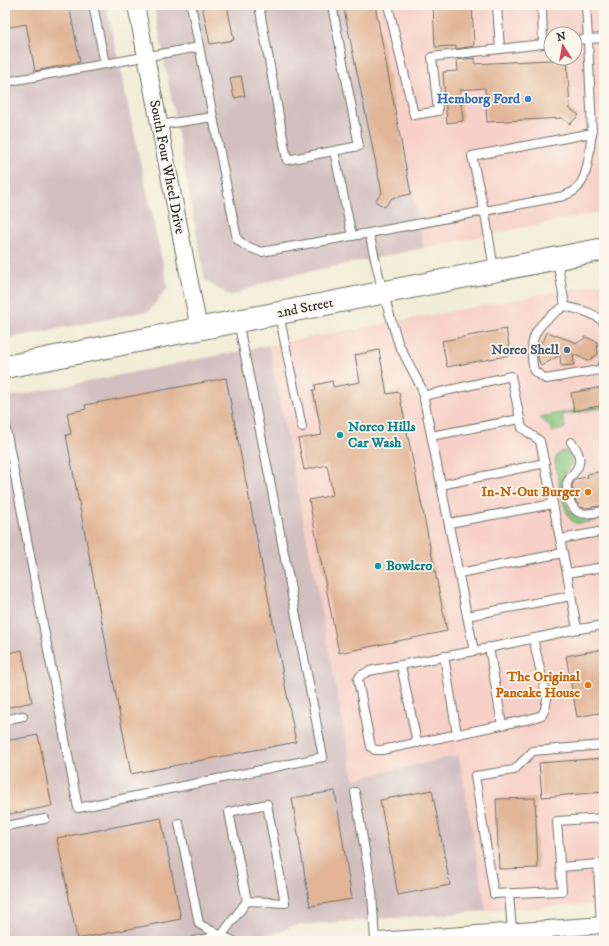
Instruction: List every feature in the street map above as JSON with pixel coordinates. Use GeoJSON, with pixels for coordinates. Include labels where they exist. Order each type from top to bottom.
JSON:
{"type":"FeatureCollection","features":[{"type":"Feature","properties":{"kind":"main road","name":"2nd Street"},"geometry":{"type":"LineString","coordinates":[[5,367],[604,249]]}},
{"type":"Feature","properties":{"kind":"street","name":"South Four Wheel Drive"},"geometry":{"type":"LineString","coordinates":[[136,5],[199,329]]}},
{"type":"Feature","properties":{"kind":"street"},"geometry":{"type":"LineString","coordinates":[[376,941],[476,938],[512,932],[548,935],[603,925]]}},
{"type":"Feature","properties":{"kind":"lane"},"geometry":{"type":"LineString","coordinates":[[93,5],[105,64]]}},
{"type":"Feature","properties":{"kind":"lane"},"geometry":{"type":"LineString","coordinates":[[191,5],[237,239],[244,245],[260,252],[484,212],[564,196],[575,191],[582,183],[586,173],[592,133],[586,5]]}},
{"type":"Feature","properties":{"kind":"lane"},"geometry":{"type":"LineString","coordinates":[[259,5],[287,160],[359,146],[332,5]]}},
{"type":"Feature","properties":{"kind":"lane"},"geometry":{"type":"LineString","coordinates":[[388,5],[414,115],[438,111],[432,57],[543,44]]}},
{"type":"Feature","properties":{"kind":"lane"},"geometry":{"type":"LineString","coordinates":[[497,5],[500,49]]}},
{"type":"Feature","properties":{"kind":"lane"},"geometry":{"type":"LineString","coordinates":[[542,5],[545,26]]}},
{"type":"Feature","properties":{"kind":"lane"},"geometry":{"type":"LineString","coordinates":[[583,39],[604,38]]}},
{"type":"Feature","properties":{"kind":"lane"},"geometry":{"type":"LineString","coordinates":[[5,82],[199,47]]}},
{"type":"Feature","properties":{"kind":"lane"},"geometry":{"type":"LineString","coordinates":[[159,125],[213,116]]}},
{"type":"Feature","properties":{"kind":"lane"},"geometry":{"type":"LineString","coordinates":[[494,271],[484,212],[472,156],[592,133]]}},
{"type":"Feature","properties":{"kind":"lane"},"geometry":{"type":"LineString","coordinates":[[334,151],[352,236]]}},
{"type":"Feature","properties":{"kind":"lane"},"geometry":{"type":"LineString","coordinates":[[370,233],[383,293],[398,344],[422,389],[474,651]]}},
{"type":"Feature","properties":{"kind":"lane"},"geometry":{"type":"LineString","coordinates":[[557,258],[564,306]]}},
{"type":"Feature","properties":{"kind":"lane"},"geometry":{"type":"LineString","coordinates":[[604,323],[599,317],[564,306],[549,316],[534,335],[531,356],[534,371],[546,379],[599,370],[604,364]]}},
{"type":"Feature","properties":{"kind":"lane"},"geometry":{"type":"LineString","coordinates":[[278,313],[302,427]]}},
{"type":"Feature","properties":{"kind":"lane"},"geometry":{"type":"LineString","coordinates":[[5,424],[78,808],[323,757],[238,321]]}},
{"type":"Feature","properties":{"kind":"lane"},"geometry":{"type":"LineString","coordinates":[[423,396],[511,376],[522,428],[540,441],[577,629]]}},
{"type":"Feature","properties":{"kind":"lane"},"geometry":{"type":"LineString","coordinates":[[431,436],[520,419]]}},
{"type":"Feature","properties":{"kind":"lane"},"geometry":{"type":"LineString","coordinates":[[571,442],[578,450],[579,459],[577,468],[570,476],[567,484],[571,506],[576,512],[584,514],[604,511]]}},
{"type":"Feature","properties":{"kind":"lane"},"geometry":{"type":"LineString","coordinates":[[441,485],[545,463]]}},
{"type":"Feature","properties":{"kind":"lane"},"geometry":{"type":"LineString","coordinates":[[449,523],[553,504]]}},
{"type":"Feature","properties":{"kind":"lane"},"geometry":{"type":"LineString","coordinates":[[560,539],[604,531]]}},
{"type":"Feature","properties":{"kind":"lane"},"geometry":{"type":"LineString","coordinates":[[459,573],[563,553]]}},
{"type":"Feature","properties":{"kind":"lane"},"geometry":{"type":"LineString","coordinates":[[567,573],[604,567]]}},
{"type":"Feature","properties":{"kind":"lane"},"geometry":{"type":"LineString","coordinates":[[467,616],[571,596]]}},
{"type":"Feature","properties":{"kind":"lane"},"geometry":{"type":"LineString","coordinates":[[533,638],[547,699],[545,710],[542,715],[502,725],[382,750],[375,750],[371,747],[358,680],[360,676],[370,670],[474,651],[533,638],[577,629],[604,625]]}},
{"type":"Feature","properties":{"kind":"lane"},"geometry":{"type":"LineString","coordinates":[[489,648],[502,725]]}},
{"type":"Feature","properties":{"kind":"lane"},"geometry":{"type":"LineString","coordinates":[[444,656],[457,734]]}},
{"type":"Feature","properties":{"kind":"lane"},"geometry":{"type":"LineString","coordinates":[[402,665],[417,743]]}},
{"type":"Feature","properties":{"kind":"lane"},"geometry":{"type":"LineString","coordinates":[[5,720],[23,716]]}},
{"type":"Feature","properties":{"kind":"lane"},"geometry":{"type":"LineString","coordinates":[[604,745],[533,751],[514,770],[475,776],[494,894],[562,891],[557,821],[604,818]]}},
{"type":"Feature","properties":{"kind":"lane"},"geometry":{"type":"LineString","coordinates":[[356,792],[372,897],[376,941]]}},
{"type":"Feature","properties":{"kind":"lane"},"geometry":{"type":"LineString","coordinates":[[194,941],[221,936],[247,901],[229,812],[267,804],[285,903],[247,901]]}},
{"type":"Feature","properties":{"kind":"lane"},"geometry":{"type":"LineString","coordinates":[[5,826],[45,819]]}},
{"type":"Feature","properties":{"kind":"lane"},"geometry":{"type":"LineString","coordinates":[[179,823],[199,924],[234,941]]}},
{"type":"Feature","properties":{"kind":"lane"},"geometry":{"type":"LineString","coordinates":[[561,867],[601,864],[603,925]]}},
{"type":"Feature","properties":{"kind":"lane"},"geometry":{"type":"LineString","coordinates":[[509,893],[512,932]]}},
{"type":"Feature","properties":{"kind":"shaded area"},"geometry":{"type":"Polygon","coordinates":[[[5,5],[106,5],[168,287],[149,311],[5,339],[5,5]]]}},
{"type":"Feature","properties":{"kind":"shaded area"},"geometry":{"type":"Polygon","coordinates":[[[154,5],[374,5],[424,248],[274,279],[230,296],[205,280],[154,5]]]}},
{"type":"Feature","properties":{"kind":"shaded area"},"geometry":{"type":"Polygon","coordinates":[[[374,5],[604,5],[604,211],[424,248],[374,5]]]}},
{"type":"Feature","properties":{"kind":"shaded area"},"geometry":{"type":"Polygon","coordinates":[[[604,283],[604,904],[486,911],[459,755],[354,779],[269,345],[604,283]]]}},
{"type":"Feature","properties":{"kind":"shaded area"},"geometry":{"type":"Polygon","coordinates":[[[269,345],[354,779],[459,755],[486,911],[301,925],[290,927],[264,941],[5,941],[5,398],[269,345]]]}},
{"type":"Feature","properties":{"kind":"green space"},"geometry":{"type":"Polygon","coordinates":[[[604,405],[604,408],[562,415],[565,428],[552,432],[551,427],[539,417],[604,405]]]}},
{"type":"Feature","properties":{"kind":"green space"},"geometry":{"type":"Polygon","coordinates":[[[564,451],[570,453],[573,460],[562,484],[565,498],[571,512],[579,517],[604,513],[604,518],[579,523],[571,520],[564,506],[555,463],[557,455],[564,451]]]}},
{"type":"Feature","properties":{"kind":"building"},"geometry":{"type":"Polygon","coordinates":[[[5,5],[69,5],[80,62],[35,71],[26,24],[5,28],[5,5]]]}},
{"type":"Feature","properties":{"kind":"building"},"geometry":{"type":"Polygon","coordinates":[[[202,5],[227,5],[234,40],[210,44],[202,5]]]}},
{"type":"Feature","properties":{"kind":"building"},"geometry":{"type":"Polygon","coordinates":[[[343,5],[375,5],[411,194],[392,198],[385,207],[375,201],[382,193],[343,5]]]}},
{"type":"Feature","properties":{"kind":"building"},"geometry":{"type":"Polygon","coordinates":[[[433,5],[472,5],[474,46],[456,49],[456,46],[435,47],[433,5]]]}},
{"type":"Feature","properties":{"kind":"building","name":"Hemborg Ford"},"geometry":{"type":"Polygon","coordinates":[[[475,58],[475,64],[543,60],[543,66],[567,66],[570,109],[579,115],[570,124],[562,118],[487,122],[485,88],[460,90],[463,121],[447,123],[443,72],[458,71],[457,60],[475,58]]]}},
{"type":"Feature","properties":{"kind":"building"},"geometry":{"type":"Polygon","coordinates":[[[241,76],[245,96],[234,98],[230,78],[241,76]]]}},
{"type":"Feature","properties":{"kind":"building"},"geometry":{"type":"Polygon","coordinates":[[[506,329],[511,355],[447,367],[442,341],[506,329]]]}},
{"type":"Feature","properties":{"kind":"building","name":"Norco Shell"},"geometry":{"type":"Polygon","coordinates":[[[547,332],[577,343],[586,337],[597,342],[598,354],[588,361],[573,354],[574,365],[561,366],[560,355],[541,366],[538,359],[538,344],[544,340],[547,332]]]}},
{"type":"Feature","properties":{"kind":"building","name":"Bowlero"},"geometry":{"type":"Polygon","coordinates":[[[379,350],[387,394],[399,392],[447,631],[339,653],[309,500],[333,495],[327,465],[304,470],[298,439],[322,435],[313,390],[316,390],[315,385],[332,381],[333,387],[360,382],[355,355],[379,350]]]}},
{"type":"Feature","properties":{"kind":"building"},"geometry":{"type":"Polygon","coordinates":[[[226,378],[296,742],[131,774],[66,435],[71,434],[67,413],[86,409],[85,405],[226,378]]]}},
{"type":"Feature","properties":{"kind":"building"},"geometry":{"type":"Polygon","coordinates":[[[602,387],[604,405],[574,411],[571,393],[602,387]]]}},
{"type":"Feature","properties":{"kind":"building","name":"In-N-Out Burger"},"geometry":{"type":"Polygon","coordinates":[[[604,471],[604,505],[585,508],[581,507],[576,502],[574,496],[572,486],[574,482],[576,479],[588,477],[587,474],[604,471]]]}},
{"type":"Feature","properties":{"kind":"building","name":"The Original Pancake House"},"geometry":{"type":"Polygon","coordinates":[[[604,649],[604,712],[577,717],[566,656],[604,649]]]}},
{"type":"Feature","properties":{"kind":"building"},"geometry":{"type":"Polygon","coordinates":[[[22,650],[32,702],[5,708],[5,654],[22,650]]]}},
{"type":"Feature","properties":{"kind":"building"},"geometry":{"type":"Polygon","coordinates":[[[38,735],[52,806],[5,815],[5,741],[38,735]]]}},
{"type":"Feature","properties":{"kind":"building"},"geometry":{"type":"Polygon","coordinates":[[[604,758],[604,792],[542,797],[539,763],[604,758]]]}},
{"type":"Feature","properties":{"kind":"building"},"geometry":{"type":"Polygon","coordinates":[[[432,790],[450,885],[398,895],[380,800],[432,790]]]}},
{"type":"Feature","properties":{"kind":"building"},"geometry":{"type":"Polygon","coordinates":[[[335,791],[352,899],[310,906],[292,798],[335,791]]]}},
{"type":"Feature","properties":{"kind":"building"},"geometry":{"type":"Polygon","coordinates":[[[535,798],[538,868],[499,869],[496,799],[535,798]]]}},
{"type":"Feature","properties":{"kind":"building"},"geometry":{"type":"Polygon","coordinates":[[[161,818],[181,919],[77,939],[57,838],[161,818]]]}},
{"type":"Feature","properties":{"kind":"place","name":"Hemborg Ford"},"geometry":{"type":"Point","coordinates":[528,99]}},
{"type":"Feature","properties":{"kind":"place","name":"Norco Shell"},"geometry":{"type":"Point","coordinates":[567,350]}},
{"type":"Feature","properties":{"kind":"place","name":"Norco Hills Car Wash"},"geometry":{"type":"Point","coordinates":[340,435]}},
{"type":"Feature","properties":{"kind":"place","name":"In-N-Out Burger"},"geometry":{"type":"Point","coordinates":[588,492]}},
{"type":"Feature","properties":{"kind":"place","name":"Bowlero"},"geometry":{"type":"Point","coordinates":[378,566]}},
{"type":"Feature","properties":{"kind":"place","name":"The Original Pancake House"},"geometry":{"type":"Point","coordinates":[588,685]}}]}
